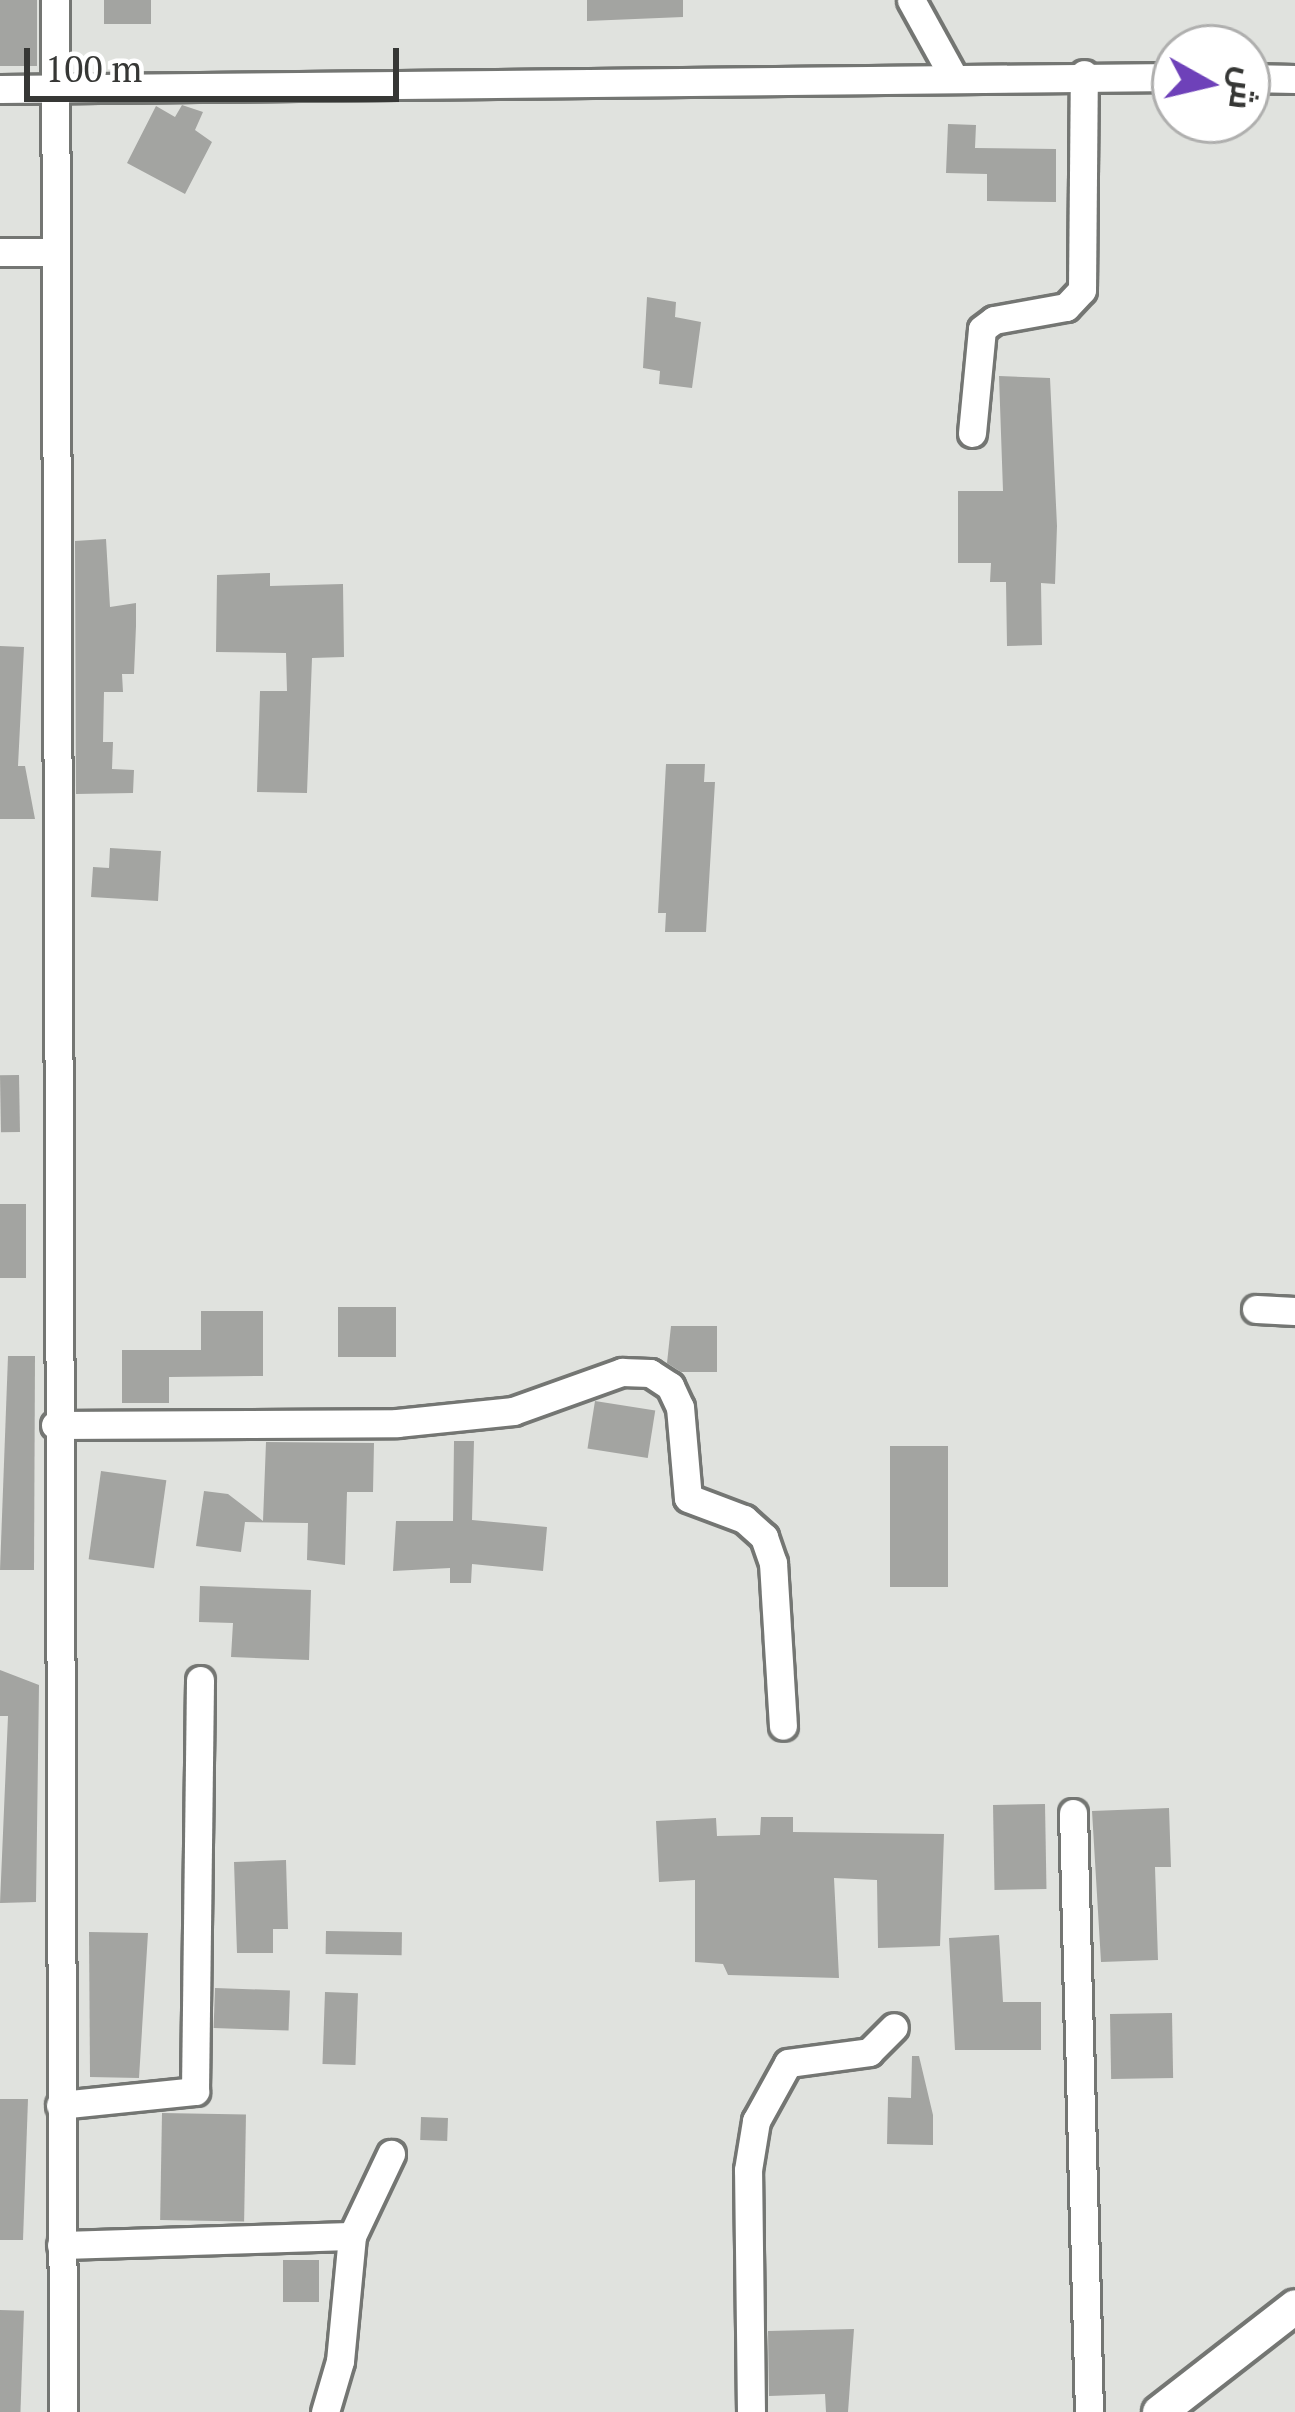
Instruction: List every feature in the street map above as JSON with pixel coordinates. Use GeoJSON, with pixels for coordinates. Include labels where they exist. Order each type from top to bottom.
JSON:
{"type":"FeatureCollection","features":[{"type":"Feature","properties":{"kind":"street"},"geometry":{"type":"LineString","coordinates":[[55,0],[55,1425],[63,2412]]}},
{"type":"Feature","properties":{"kind":"street"},"geometry":{"type":"LineString","coordinates":[[910,0],[954,78]]}},
{"type":"Feature","properties":{"kind":"street"},"geometry":{"type":"LineString","coordinates":[[972,433],[982,329],[994,320],[1066,307],[1082,290],[1084,74]]}},
{"type":"Feature","properties":{"kind":"street"},"geometry":{"type":"LineString","coordinates":[[0,89],[1151,75]]}},
{"type":"Feature","properties":{"kind":"street"},"geometry":{"type":"LineString","coordinates":[[0,252],[54,252]]}},
{"type":"Feature","properties":{"kind":"street"},"geometry":{"type":"LineString","coordinates":[[1256,1309],[1295,1311]]}},
{"type":"Feature","properties":{"kind":"street"},"geometry":{"type":"LineString","coordinates":[[55,1425],[397,1423],[513,1411],[622,1372],[650,1373],[670,1386],[680,1407],[688,1498],[743,1519],[764,1537],[773,1563],[783,1726]]}},
{"type":"Feature","properties":{"kind":"street"},"geometry":{"type":"LineString","coordinates":[[60,2105],[195,2091],[200,1680]]}},
{"type":"Feature","properties":{"kind":"street"},"geometry":{"type":"LineString","coordinates":[[1073,1813],[1089,2412]]}},
{"type":"Feature","properties":{"kind":"street"},"geometry":{"type":"LineString","coordinates":[[751,2412],[748,2170],[756,2121],[788,2063],[868,2052],[893,2027]]}},
{"type":"Feature","properties":{"kind":"street"},"geometry":{"type":"LineString","coordinates":[[325,2412],[340,2361],[352,2236],[391,2154]]}},
{"type":"Feature","properties":{"kind":"street"},"geometry":{"type":"LineString","coordinates":[[61,2245],[352,2236]]}},
{"type":"Feature","properties":{"kind":"street"},"geometry":{"type":"LineString","coordinates":[[1159,2412],[1295,2306]]}},
{"type":"Feature","properties":{"kind":"building"},"geometry":{"type":"Polygon","coordinates":[[[0,0],[37,0],[37,66],[0,66],[0,0]]]}},
{"type":"Feature","properties":{"kind":"building"},"geometry":{"type":"Polygon","coordinates":[[[104,0],[151,0],[151,24],[104,24],[104,0]]]}},
{"type":"Feature","properties":{"kind":"building"},"geometry":{"type":"Polygon","coordinates":[[[587,0],[683,0],[683,17],[587,21],[587,0]]]}},
{"type":"Feature","properties":{"kind":"building"},"geometry":{"type":"Polygon","coordinates":[[[182,105],[203,112],[195,130],[212,142],[185,194],[127,163],[156,106],[175,117],[182,105]]]}},
{"type":"Feature","properties":{"kind":"building"},"geometry":{"type":"Polygon","coordinates":[[[948,124],[976,125],[975,148],[1056,149],[1056,202],[987,201],[987,174],[946,173],[948,124]]]}},
{"type":"Feature","properties":{"kind":"building"},"geometry":{"type":"Polygon","coordinates":[[[647,297],[676,302],[675,317],[701,322],[692,388],[659,384],[660,371],[643,368],[647,297]]]}},
{"type":"Feature","properties":{"kind":"building"},"geometry":{"type":"Polygon","coordinates":[[[999,376],[1050,378],[1057,526],[1055,584],[1041,583],[1042,645],[1007,646],[1006,582],[990,582],[991,563],[958,563],[958,491],[1003,491],[999,376]]]}},
{"type":"Feature","properties":{"kind":"building"},"geometry":{"type":"Polygon","coordinates":[[[106,539],[110,607],[136,603],[136,626],[134,674],[122,674],[123,692],[104,692],[103,742],[113,742],[112,769],[134,770],[133,793],[76,794],[75,541],[106,539]]]}},
{"type":"Feature","properties":{"kind":"building"},"geometry":{"type":"Polygon","coordinates":[[[270,573],[270,586],[343,584],[344,657],[312,658],[307,793],[257,792],[260,691],[287,691],[286,653],[216,652],[217,575],[270,573]]]}},
{"type":"Feature","properties":{"kind":"building"},"geometry":{"type":"Polygon","coordinates":[[[0,646],[24,647],[18,766],[25,766],[35,819],[0,819],[0,646]]]}},
{"type":"Feature","properties":{"kind":"building"},"geometry":{"type":"Polygon","coordinates":[[[666,764],[705,764],[704,782],[715,782],[706,932],[665,932],[666,913],[658,913],[666,764]]]}},
{"type":"Feature","properties":{"kind":"building"},"geometry":{"type":"Polygon","coordinates":[[[110,848],[161,851],[158,901],[91,897],[93,867],[109,868],[110,848]]]}},
{"type":"Feature","properties":{"kind":"building"},"geometry":{"type":"Polygon","coordinates":[[[0,1075],[19,1075],[20,1132],[1,1132],[0,1075]]]}},
{"type":"Feature","properties":{"kind":"building"},"geometry":{"type":"Polygon","coordinates":[[[0,1204],[26,1204],[26,1278],[0,1278],[0,1204]]]}},
{"type":"Feature","properties":{"kind":"building"},"geometry":{"type":"Polygon","coordinates":[[[338,1307],[396,1307],[396,1357],[338,1357],[338,1307]]]}},
{"type":"Feature","properties":{"kind":"building"},"geometry":{"type":"Polygon","coordinates":[[[201,1311],[263,1311],[263,1376],[169,1377],[169,1403],[122,1403],[122,1350],[201,1350],[201,1311]]]}},
{"type":"Feature","properties":{"kind":"building"},"geometry":{"type":"Polygon","coordinates":[[[671,1326],[717,1326],[717,1372],[681,1372],[667,1363],[671,1326]]]}},
{"type":"Feature","properties":{"kind":"building"},"geometry":{"type":"Polygon","coordinates":[[[8,1356],[35,1356],[34,1570],[0,1570],[8,1356]]]}},
{"type":"Feature","properties":{"kind":"building"},"geometry":{"type":"Polygon","coordinates":[[[595,1401],[655,1411],[648,1458],[587,1448],[595,1401]]]}},
{"type":"Feature","properties":{"kind":"building"},"geometry":{"type":"Polygon","coordinates":[[[454,1441],[474,1441],[472,1520],[547,1527],[543,1571],[472,1564],[471,1583],[450,1583],[450,1568],[393,1571],[396,1521],[453,1521],[454,1441]]]}},
{"type":"Feature","properties":{"kind":"building"},"geometry":{"type":"Polygon","coordinates":[[[266,1442],[374,1443],[373,1492],[347,1492],[345,1565],[307,1560],[308,1523],[245,1522],[241,1552],[196,1546],[204,1491],[228,1494],[263,1521],[266,1442]]]}},
{"type":"Feature","properties":{"kind":"building"},"geometry":{"type":"Polygon","coordinates":[[[890,1446],[948,1446],[948,1587],[890,1587],[890,1446]]]}},
{"type":"Feature","properties":{"kind":"building"},"geometry":{"type":"Polygon","coordinates":[[[101,1471],[166,1480],[154,1568],[89,1559],[101,1471]]]}},
{"type":"Feature","properties":{"kind":"building"},"geometry":{"type":"Polygon","coordinates":[[[200,1586],[311,1590],[309,1660],[231,1657],[233,1623],[199,1622],[200,1586]]]}},
{"type":"Feature","properties":{"kind":"building"},"geometry":{"type":"Polygon","coordinates":[[[0,1670],[39,1685],[36,1902],[0,1903],[8,1716],[0,1716],[0,1670]]]}},
{"type":"Feature","properties":{"kind":"building"},"geometry":{"type":"Polygon","coordinates":[[[1045,1804],[1046,1889],[994,1890],[993,1805],[1045,1804]]]}},
{"type":"Feature","properties":{"kind":"building"},"geometry":{"type":"Polygon","coordinates":[[[1169,1808],[1171,1867],[1155,1867],[1158,1960],[1101,1962],[1092,1811],[1169,1808]]]}},
{"type":"Feature","properties":{"kind":"building"},"geometry":{"type":"Polygon","coordinates":[[[761,1817],[793,1817],[793,1832],[944,1834],[940,1946],[878,1948],[877,1880],[834,1878],[839,1978],[728,1975],[723,1964],[695,1962],[695,1880],[659,1882],[656,1821],[716,1818],[717,1836],[760,1835],[761,1817]]]}},
{"type":"Feature","properties":{"kind":"building"},"geometry":{"type":"Polygon","coordinates":[[[286,1860],[288,1929],[273,1929],[273,1953],[237,1953],[234,1862],[286,1860]]]}},
{"type":"Feature","properties":{"kind":"building"},"geometry":{"type":"Polygon","coordinates":[[[326,1931],[402,1932],[402,1955],[326,1954],[326,1931]]]}},
{"type":"Feature","properties":{"kind":"building"},"geometry":{"type":"Polygon","coordinates":[[[89,1932],[148,1933],[139,2078],[90,2077],[89,1932]]]}},
{"type":"Feature","properties":{"kind":"building"},"geometry":{"type":"Polygon","coordinates":[[[999,1935],[1003,2002],[1041,2002],[1041,2050],[955,2050],[949,1938],[999,1935]]]}},
{"type":"Feature","properties":{"kind":"building"},"geometry":{"type":"Polygon","coordinates":[[[215,1988],[290,1991],[289,2031],[214,2028],[215,1988]]]}},
{"type":"Feature","properties":{"kind":"building"},"geometry":{"type":"Polygon","coordinates":[[[325,1992],[358,1993],[355,2065],[322,2064],[325,1992]]]}},
{"type":"Feature","properties":{"kind":"building"},"geometry":{"type":"Polygon","coordinates":[[[1172,2013],[1173,2078],[1111,2079],[1110,2014],[1172,2013]]]}},
{"type":"Feature","properties":{"kind":"building"},"geometry":{"type":"Polygon","coordinates":[[[912,2056],[919,2056],[933,2115],[933,2145],[887,2144],[888,2097],[911,2098],[912,2056]]]}},
{"type":"Feature","properties":{"kind":"building"},"geometry":{"type":"Polygon","coordinates":[[[0,2099],[28,2099],[23,2240],[0,2240],[0,2099]]]}},
{"type":"Feature","properties":{"kind":"building"},"geometry":{"type":"Polygon","coordinates":[[[162,2113],[246,2114],[244,2221],[160,2220],[162,2113]]]}},
{"type":"Feature","properties":{"kind":"building"},"geometry":{"type":"Polygon","coordinates":[[[421,2117],[448,2118],[447,2141],[420,2140],[421,2117]]]}},
{"type":"Feature","properties":{"kind":"building"},"geometry":{"type":"Polygon","coordinates":[[[283,2260],[319,2260],[319,2302],[283,2302],[283,2260]]]}},
{"type":"Feature","properties":{"kind":"building"},"geometry":{"type":"Polygon","coordinates":[[[0,2310],[24,2311],[20,2412],[0,2412],[0,2310]]]}},
{"type":"Feature","properties":{"kind":"building"},"geometry":{"type":"Polygon","coordinates":[[[854,2329],[848,2412],[826,2412],[825,2394],[769,2396],[768,2331],[854,2329]]]}}]}
